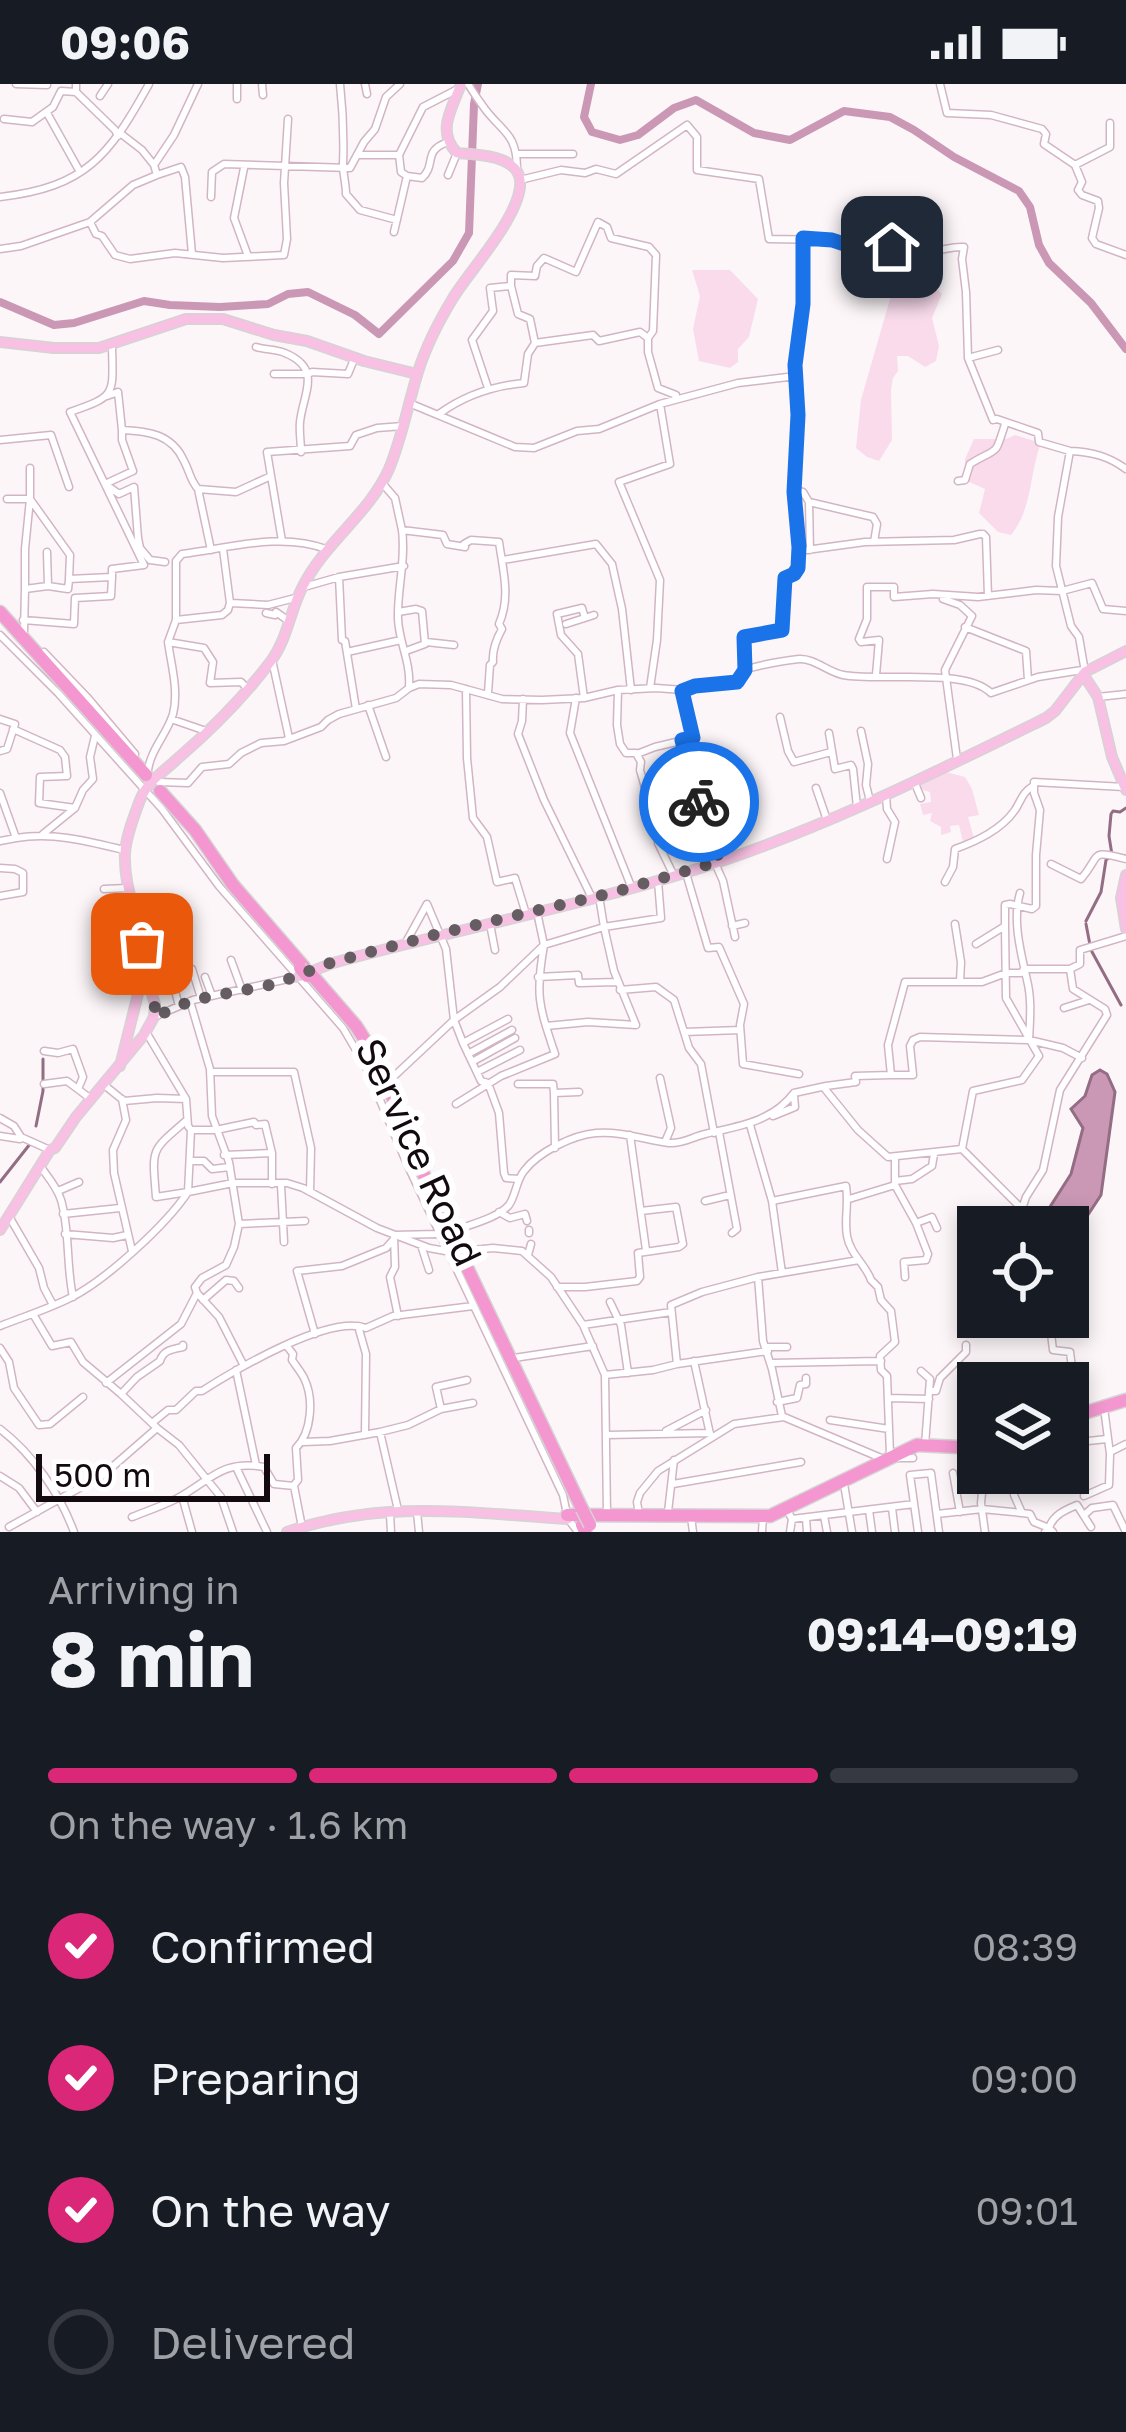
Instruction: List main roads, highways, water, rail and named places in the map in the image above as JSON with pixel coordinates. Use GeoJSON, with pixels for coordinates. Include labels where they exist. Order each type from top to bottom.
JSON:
{"type":"FeatureCollection","features":[{"type":"Feature","properties":{"kind":"highway"},"geometry":{"type":"LineString","coordinates":[[0,614],[151,782],[225,883],[352,1027],[587,1518],[789,1515],[891,1455],[925,1444],[957,1447]]}},
{"type":"Feature","properties":{"kind":"highway"},"geometry":{"type":"LineString","coordinates":[[1089,1412],[1126,1400]]}},
{"type":"Feature","properties":{"kind":"main road"},"geometry":{"type":"LineString","coordinates":[[120,1066],[145,956],[128,888],[125,850],[151,782],[248,689],[282,645],[300,592],[326,549],[362,512],[382,482],[429,342],[515,202],[519,176],[501,160],[461,153],[448,142],[446,125],[463,86]]}},
{"type":"Feature","properties":{"kind":"main road"},"geometry":{"type":"LineString","coordinates":[[0,342],[70,349],[112,346],[155,328],[202,318],[307,341],[417,374]]}},
{"type":"Feature","properties":{"kind":"main road"},"geometry":{"type":"LineString","coordinates":[[305,972],[680,874],[827,820],[1046,718],[1084,673],[1126,651]]}},
{"type":"Feature","properties":{"kind":"main road"},"geometry":{"type":"LineString","coordinates":[[1084,673],[1098,697],[1112,757],[1125,786]]}},
{"type":"Feature","properties":{"kind":"main road"},"geometry":{"type":"LineString","coordinates":[[1126,875],[1121,898],[1126,933]]}},
{"type":"Feature","properties":{"kind":"main road"},"geometry":{"type":"LineString","coordinates":[[3,1220],[50,1150],[146,1032],[155,1004],[144,970]]}},
{"type":"Feature","properties":{"kind":"main road"},"geometry":{"type":"LineString","coordinates":[[294,1530],[330,1526],[354,1514],[394,1510],[587,1518]]}},
{"type":"Feature","properties":{"kind":"waterway"},"geometry":{"type":"LineString","coordinates":[[0,302],[54,325],[144,301],[220,307],[268,304],[288,294],[308,292],[355,315],[379,334],[453,261],[469,233],[478,84]]}},
{"type":"Feature","properties":{"kind":"waterway"},"geometry":{"type":"LineString","coordinates":[[591,84],[584,117],[592,132],[620,140],[638,135],[674,108],[696,100],[754,133],[790,140],[844,111],[890,117],[1019,191],[1030,207],[1039,245],[1049,263],[1091,303],[1126,349]]}},
{"type":"Feature","properties":{"kind":"waterway"},"geometry":{"type":"LineString","coordinates":[[1086,921],[1101,892],[1106,860],[1112,855],[1111,814],[1126,808]]}},
{"type":"Feature","properties":{"kind":"waterway"},"geometry":{"type":"LineString","coordinates":[[1086,924],[1090,945]]}},
{"type":"Feature","properties":{"kind":"waterway"},"geometry":{"type":"LineString","coordinates":[[1091,950],[1121,1005]]}},
{"type":"Feature","properties":{"kind":"waterway"},"geometry":{"type":"LineString","coordinates":[[36,1126],[43,1059]]}},
{"type":"Feature","properties":{"kind":"waterway"},"geometry":{"type":"LineString","coordinates":[[0,1182],[30,1144]]}}]}
